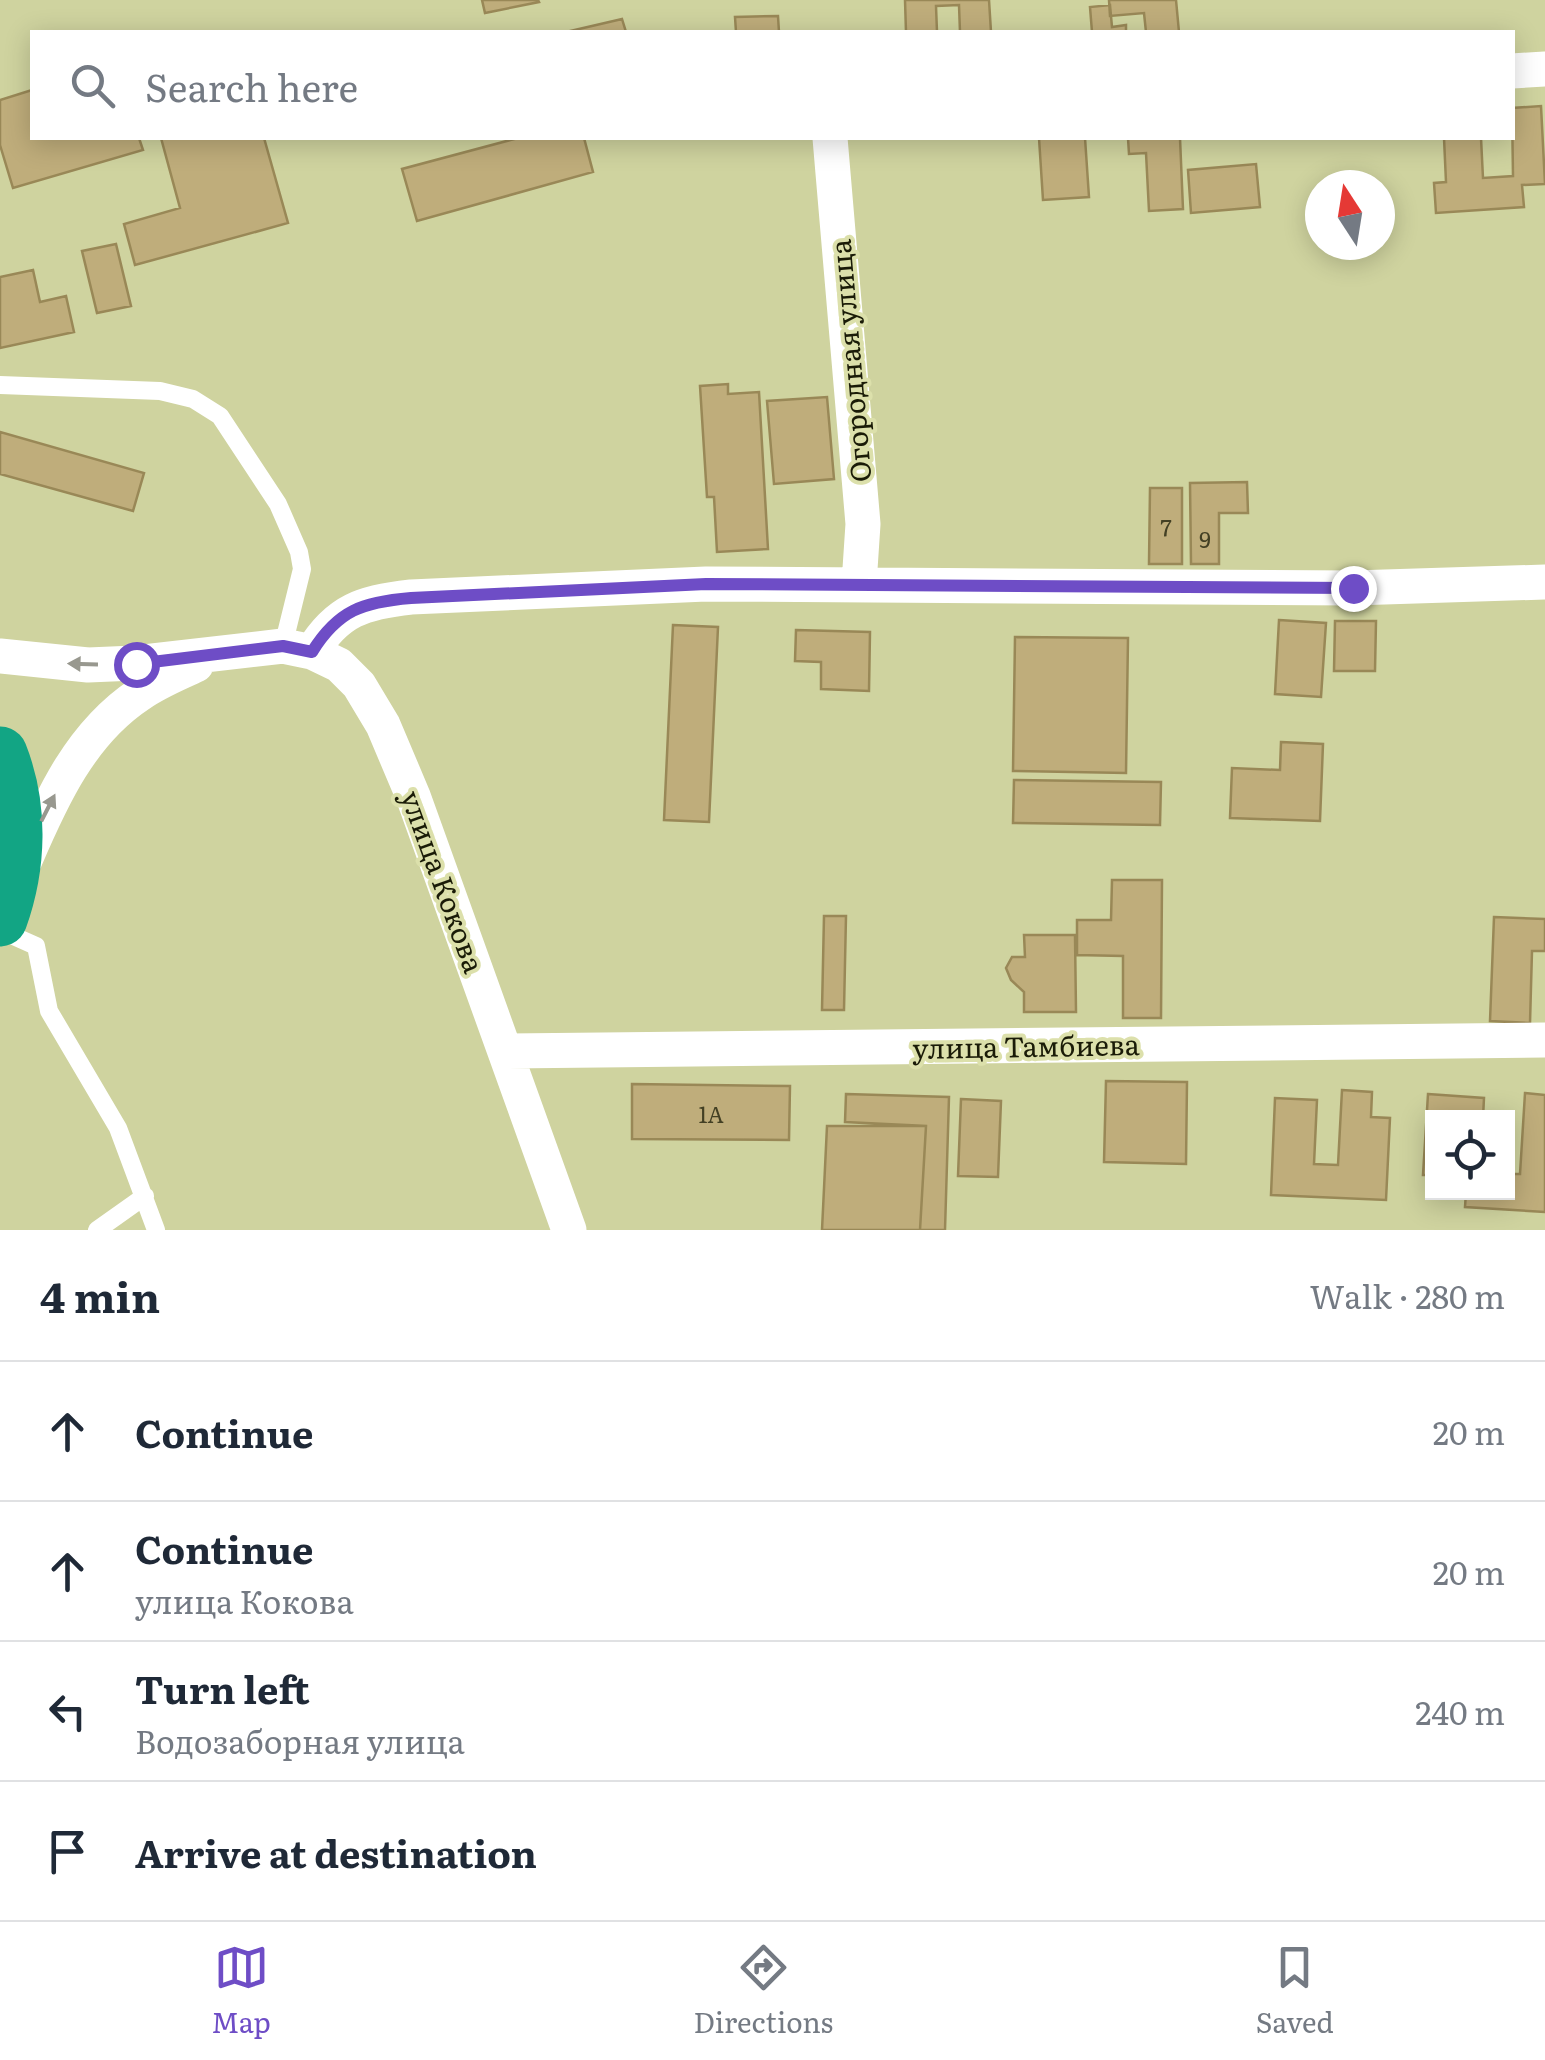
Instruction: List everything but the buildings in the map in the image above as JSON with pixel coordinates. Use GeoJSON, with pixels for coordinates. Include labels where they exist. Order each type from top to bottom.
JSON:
{"type":"FeatureCollection","features":[{"type":"Feature","properties":{"kind":"highway"},"geometry":{"type":"LineString","coordinates":[[0,754],[16,832],[3,915]]}},
{"type":"Feature","properties":{"kind":"street"},"geometry":{"type":"LineString","coordinates":[[1515,71],[1545,69]]}},
{"type":"Feature","properties":{"kind":"street","name":"Огородная улица"},"geometry":{"type":"LineString","coordinates":[[830,140],[863,524],[859,584]]}},
{"type":"Feature","properties":{"kind":"street"},"geometry":{"type":"LineString","coordinates":[[0,656],[88,665],[298,649],[345,614],[389,600],[706,584],[1353,588],[1545,582]]}},
{"type":"Feature","properties":{"kind":"street","name":"улица Кокова"},"geometry":{"type":"LineString","coordinates":[[298,649],[339,664],[359,686],[383,725],[413,796],[570,1230]]}},
{"type":"Feature","properties":{"kind":"street"},"geometry":{"type":"LineString","coordinates":[[3,915],[44,812],[80,752],[140,694],[215,656]]}},
{"type":"Feature","properties":{"kind":"street","name":"улица Тамбиева"},"geometry":{"type":"LineString","coordinates":[[506,1051],[1545,1040]]}},
{"type":"Feature","properties":{"kind":"lane"},"geometry":{"type":"LineString","coordinates":[[0,384],[160,391],[193,399],[220,416],[278,504],[300,552],[298,649]]}},
{"type":"Feature","properties":{"kind":"lane"},"geometry":{"type":"LineString","coordinates":[[3,915],[36,946],[49,1011],[118,1128],[156,1230]]}},
{"type":"Feature","properties":{"kind":"lane"},"geometry":{"type":"LineString","coordinates":[[97,1230],[145,1196]]}},
{"type":"Feature","properties":{"kind":"route"},"geometry":{"type":"LineString","coordinates":[[136,664],[283,646],[312,652],[326,629],[345,614],[368,604],[411,598],[706,584],[1353,588]]}}]}
